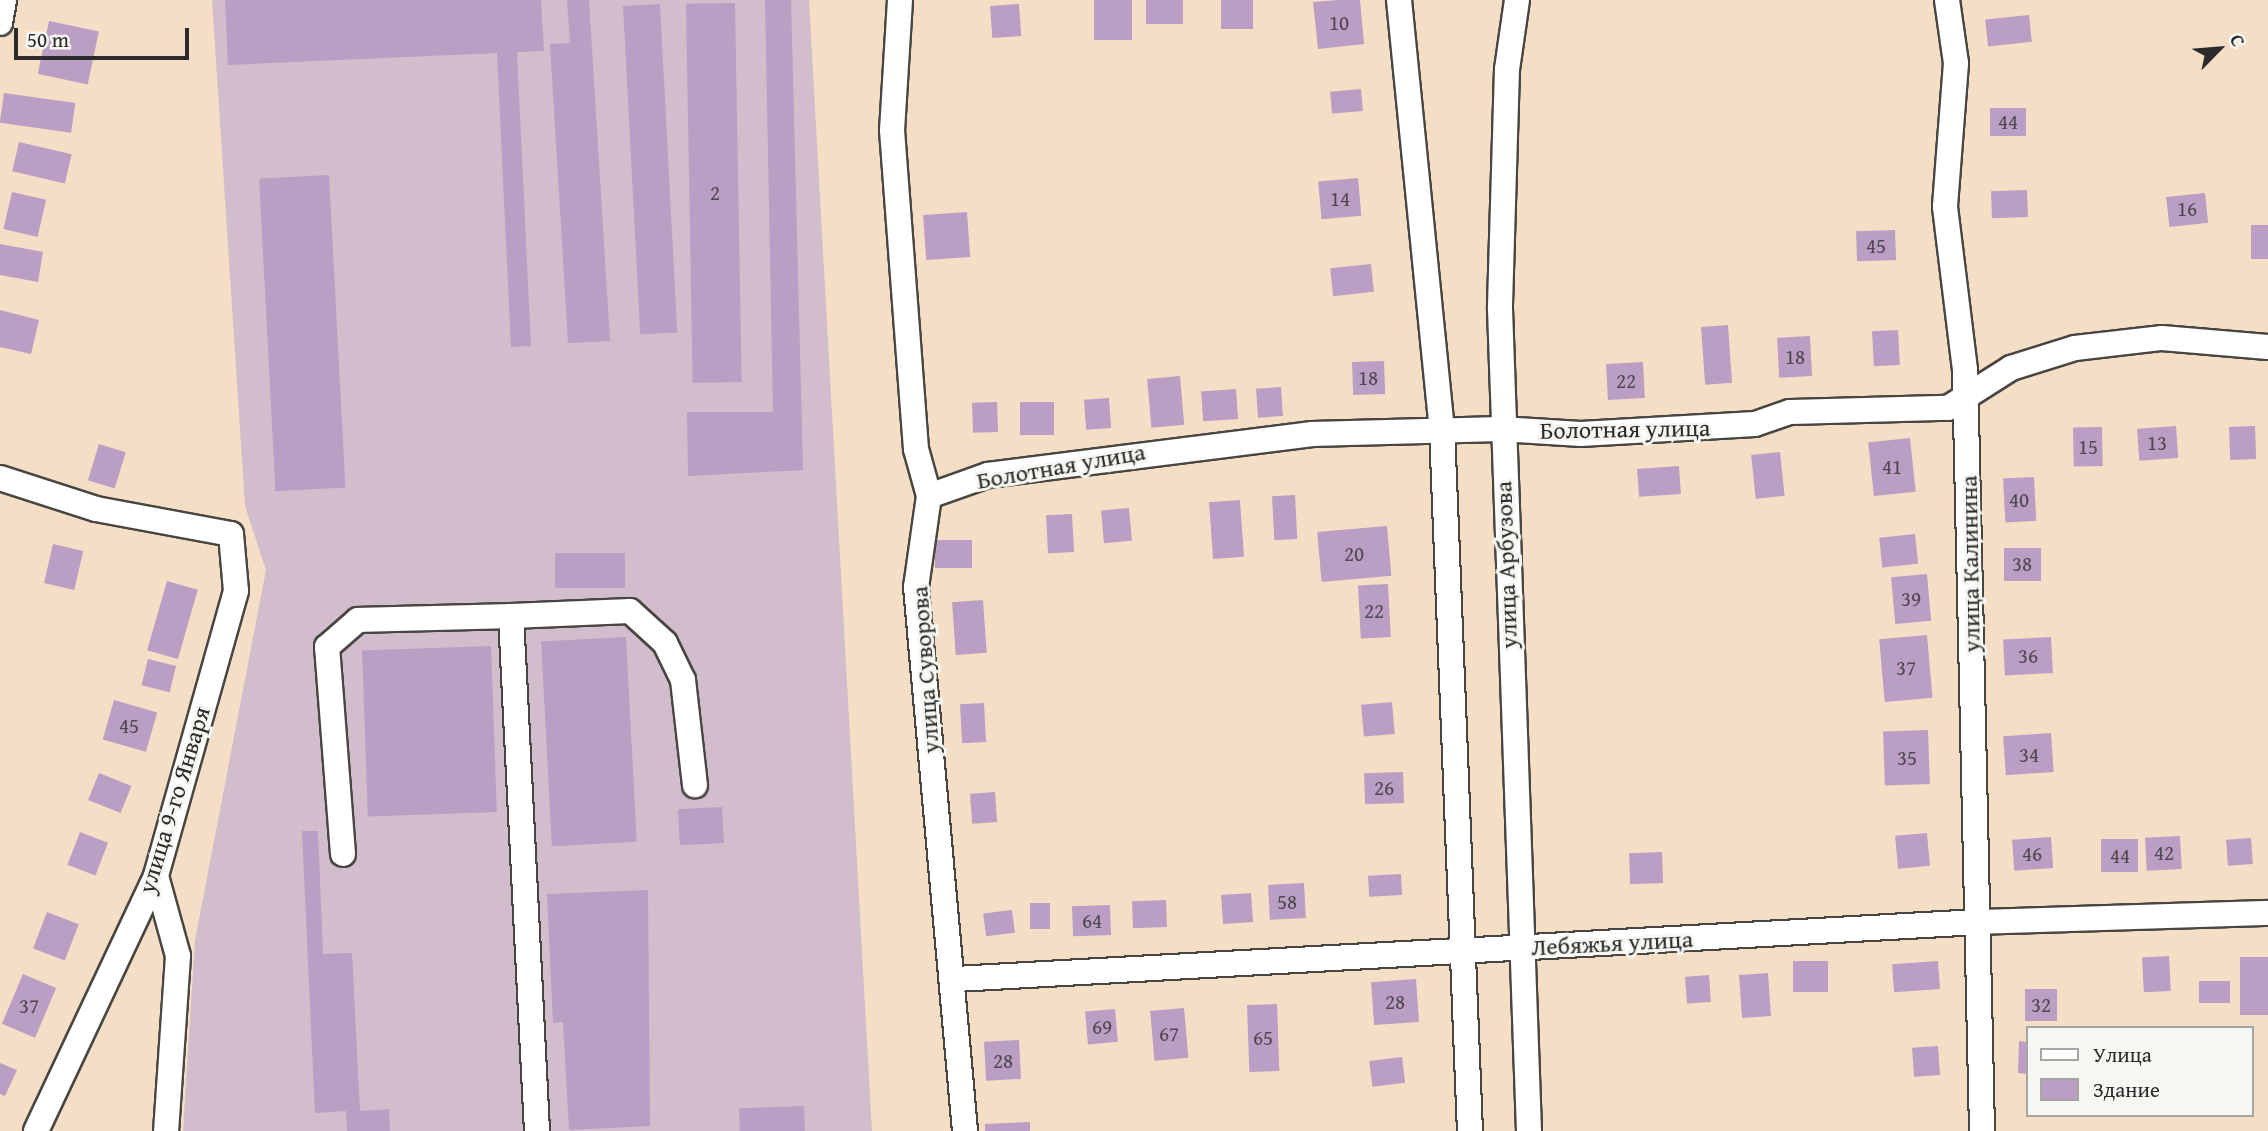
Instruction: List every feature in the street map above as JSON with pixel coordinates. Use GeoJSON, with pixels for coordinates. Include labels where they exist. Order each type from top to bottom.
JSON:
{"type":"FeatureCollection","features":[{"type":"Feature","properties":{"kind":"street"},"geometry":{"type":"LineString","coordinates":[[0,23],[4,0]]}},
{"type":"Feature","properties":{"kind":"street","name":"улица Суворова"},"geometry":{"type":"LineString","coordinates":[[900,0],[892,130],[916,449],[929,496],[916,587],[942,903],[956,979],[965,1131]]}},
{"type":"Feature","properties":{"kind":"street"},"geometry":{"type":"LineString","coordinates":[[1399,0],[1442,429],[1465,950],[1470,1131]]}},
{"type":"Feature","properties":{"kind":"street","name":"улица Арбузова"},"geometry":{"type":"LineString","coordinates":[[1517,0],[1501,188],[1502,429],[1519,949],[1529,1131]]}},
{"type":"Feature","properties":{"kind":"street","name":"улица Калинина"},"geometry":{"type":"LineString","coordinates":[[1947,0],[1956,63],[1945,207],[1966,402],[1982,1131]]}},
{"type":"Feature","properties":{"kind":"street","name":"Болотная улица"},"geometry":{"type":"LineString","coordinates":[[929,496],[988,475],[1165,449],[1442,429],[1502,429],[1581,435],[1755,424],[1790,412],[1948,408],[1966,402],[2011,368],[2075,348],[2162,338],[2268,347]]}},
{"type":"Feature","properties":{"kind":"street","name":"улица 9-го Января"},"geometry":{"type":"LineString","coordinates":[[0,478],[96,509],[231,534],[236,591],[156,876],[36,1131]]}},
{"type":"Feature","properties":{"kind":"street"},"geometry":{"type":"LineString","coordinates":[[343,854],[327,647],[358,620],[630,611],[665,643],[682,680],[695,785]]}},
{"type":"Feature","properties":{"kind":"street"},"geometry":{"type":"LineString","coordinates":[[511,615],[537,1131]]}},
{"type":"Feature","properties":{"kind":"street"},"geometry":{"type":"LineString","coordinates":[[156,876],[178,956],[166,1131]]}},
{"type":"Feature","properties":{"kind":"street","name":"Лебяжья улица"},"geometry":{"type":"LineString","coordinates":[[956,979],[1978,922],[2268,913]]}},
{"type":"Feature","properties":{"kind":"shaded area"},"geometry":{"type":"Polygon","coordinates":[[[212,0],[809,0],[872,1131],[183,1131],[195,940],[266,570],[245,506],[212,0]]]}},
{"type":"Feature","properties":{"kind":"building"},"geometry":{"type":"Polygon","coordinates":[[[225,0],[541,0],[544,51],[517,52],[531,346],[511,347],[497,53],[228,65],[225,0]]]}},
{"type":"Feature","properties":{"kind":"building"},"geometry":{"type":"Polygon","coordinates":[[[567,0],[589,0],[610,341],[568,343],[550,44],[570,43],[567,0]]]}},
{"type":"Feature","properties":{"kind":"building"},"geometry":{"type":"Polygon","coordinates":[[[765,0],[791,0],[803,470],[688,476],[687,412],[773,412],[765,0]]]}},
{"type":"Feature","properties":{"kind":"building"},"geometry":{"type":"Polygon","coordinates":[[[1094,0],[1132,0],[1132,40],[1094,40],[1094,0]]]}},
{"type":"Feature","properties":{"kind":"building"},"geometry":{"type":"Polygon","coordinates":[[[1146,0],[1183,0],[1183,24],[1146,24],[1146,0]]]}},
{"type":"Feature","properties":{"kind":"building"},"geometry":{"type":"Polygon","coordinates":[[[1221,0],[1253,0],[1253,29],[1221,29],[1221,0]]]}},
{"type":"Feature","properties":{"kind":"building"},"geometry":{"type":"Polygon","coordinates":[[[1360,0],[1364,44],[1318,49],[1313,2],[1360,0]]]}},
{"type":"Feature","properties":{"kind":"building"},"geometry":{"type":"Polygon","coordinates":[[[735,3],[742,382],[693,383],[686,4],[735,3]]]}},
{"type":"Feature","properties":{"kind":"building"},"geometry":{"type":"Polygon","coordinates":[[[660,4],[677,333],[640,334],[623,6],[660,4]]]}},
{"type":"Feature","properties":{"kind":"building"},"geometry":{"type":"Polygon","coordinates":[[[1019,4],[1021,36],[992,38],[990,6],[1019,4]]]}},
{"type":"Feature","properties":{"kind":"building"},"geometry":{"type":"Polygon","coordinates":[[[2029,15],[2032,42],[1988,46],[1985,20],[2029,15]]]}},
{"type":"Feature","properties":{"kind":"building"},"geometry":{"type":"Polygon","coordinates":[[[49,21],[99,32],[88,84],[38,74],[49,21]]]}},
{"type":"Feature","properties":{"kind":"building"},"geometry":{"type":"Polygon","coordinates":[[[1361,89],[1363,111],[1332,114],[1330,92],[1361,89]]]}},
{"type":"Feature","properties":{"kind":"building"},"geometry":{"type":"Polygon","coordinates":[[[4,93],[75,103],[71,133],[0,123],[4,93]]]}},
{"type":"Feature","properties":{"kind":"building"},"geometry":{"type":"Polygon","coordinates":[[[1990,108],[2026,108],[2026,136],[1990,136],[1990,108]]]}},
{"type":"Feature","properties":{"kind":"building"},"geometry":{"type":"Polygon","coordinates":[[[19,142],[72,154],[65,183],[12,171],[19,142]]]}},
{"type":"Feature","properties":{"kind":"building"},"geometry":{"type":"Polygon","coordinates":[[[329,175],[345,488],[275,491],[259,179],[329,175]]]}},
{"type":"Feature","properties":{"kind":"building"},"geometry":{"type":"Polygon","coordinates":[[[1358,178],[1361,216],[1321,219],[1318,181],[1358,178]]]}},
{"type":"Feature","properties":{"kind":"building"},"geometry":{"type":"Polygon","coordinates":[[[2027,190],[2028,217],[1992,218],[1991,191],[2027,190]]]}},
{"type":"Feature","properties":{"kind":"building"},"geometry":{"type":"Polygon","coordinates":[[[12,192],[46,200],[38,237],[3,229],[12,192]]]}},
{"type":"Feature","properties":{"kind":"building"},"geometry":{"type":"Polygon","coordinates":[[[2205,193],[2208,223],[2169,227],[2166,197],[2205,193]]]}},
{"type":"Feature","properties":{"kind":"building"},"geometry":{"type":"Polygon","coordinates":[[[967,212],[970,257],[926,260],[923,215],[967,212]]]}},
{"type":"Feature","properties":{"kind":"building"},"geometry":{"type":"Polygon","coordinates":[[[2251,225],[2268,225],[2268,259],[2251,259],[2251,225]]]}},
{"type":"Feature","properties":{"kind":"building"},"geometry":{"type":"Polygon","coordinates":[[[1895,230],[1896,260],[1857,261],[1856,231],[1895,230]]]}},
{"type":"Feature","properties":{"kind":"building"},"geometry":{"type":"Polygon","coordinates":[[[0,244],[43,252],[38,282],[0,275],[0,244]]]}},
{"type":"Feature","properties":{"kind":"building"},"geometry":{"type":"Polygon","coordinates":[[[1371,264],[1374,292],[1333,296],[1330,268],[1371,264]]]}},
{"type":"Feature","properties":{"kind":"building"},"geometry":{"type":"Polygon","coordinates":[[[0,310],[39,320],[31,354],[0,347],[0,310]]]}},
{"type":"Feature","properties":{"kind":"building"},"geometry":{"type":"Polygon","coordinates":[[[1728,325],[1732,383],[1705,385],[1701,327],[1728,325]]]}},
{"type":"Feature","properties":{"kind":"building"},"geometry":{"type":"Polygon","coordinates":[[[1898,330],[1900,365],[1874,366],[1872,331],[1898,330]]]}},
{"type":"Feature","properties":{"kind":"building"},"geometry":{"type":"Polygon","coordinates":[[[1810,336],[1812,376],[1779,378],[1777,338],[1810,336]]]}},
{"type":"Feature","properties":{"kind":"building"},"geometry":{"type":"Polygon","coordinates":[[[1384,361],[1385,394],[1353,395],[1352,362],[1384,361]]]}},
{"type":"Feature","properties":{"kind":"building"},"geometry":{"type":"Polygon","coordinates":[[[1643,362],[1645,398],[1608,400],[1606,364],[1643,362]]]}},
{"type":"Feature","properties":{"kind":"building"},"geometry":{"type":"Polygon","coordinates":[[[1180,376],[1184,425],[1151,428],[1147,379],[1180,376]]]}},
{"type":"Feature","properties":{"kind":"building"},"geometry":{"type":"Polygon","coordinates":[[[1281,387],[1283,416],[1258,418],[1256,389],[1281,387]]]}},
{"type":"Feature","properties":{"kind":"building"},"geometry":{"type":"Polygon","coordinates":[[[1236,389],[1238,419],[1203,421],[1201,391],[1236,389]]]}},
{"type":"Feature","properties":{"kind":"building"},"geometry":{"type":"Polygon","coordinates":[[[1109,398],[1111,428],[1086,430],[1084,400],[1109,398]]]}},
{"type":"Feature","properties":{"kind":"building"},"geometry":{"type":"Polygon","coordinates":[[[997,402],[998,432],[973,433],[972,403],[997,402]]]}},
{"type":"Feature","properties":{"kind":"building"},"geometry":{"type":"Polygon","coordinates":[[[1020,402],[1054,402],[1054,435],[1020,435],[1020,402]]]}},
{"type":"Feature","properties":{"kind":"building"},"geometry":{"type":"Polygon","coordinates":[[[2176,426],[2178,458],[2139,461],[2137,429],[2176,426]]]}},
{"type":"Feature","properties":{"kind":"building"},"geometry":{"type":"Polygon","coordinates":[[[2255,426],[2256,459],[2230,460],[2229,427],[2255,426]]]}},
{"type":"Feature","properties":{"kind":"building"},"geometry":{"type":"Polygon","coordinates":[[[2102,427],[2103,466],[2074,467],[2073,428],[2102,427]]]}},
{"type":"Feature","properties":{"kind":"building"},"geometry":{"type":"Polygon","coordinates":[[[1910,438],[1916,492],[1874,496],[1868,442],[1910,438]]]}},
{"type":"Feature","properties":{"kind":"building"},"geometry":{"type":"Polygon","coordinates":[[[99,444],[126,452],[115,489],[88,480],[99,444]]]}},
{"type":"Feature","properties":{"kind":"building"},"geometry":{"type":"Polygon","coordinates":[[[1780,452],[1785,496],[1756,499],[1751,455],[1780,452]]]}},
{"type":"Feature","properties":{"kind":"building"},"geometry":{"type":"Polygon","coordinates":[[[1679,466],[1681,494],[1639,497],[1637,469],[1679,466]]]}},
{"type":"Feature","properties":{"kind":"building"},"geometry":{"type":"Polygon","coordinates":[[[2034,477],[2036,521],[2005,523],[2003,479],[2034,477]]]}},
{"type":"Feature","properties":{"kind":"building"},"geometry":{"type":"Polygon","coordinates":[[[1295,495],[1297,539],[1274,540],[1272,496],[1295,495]]]}},
{"type":"Feature","properties":{"kind":"building"},"geometry":{"type":"Polygon","coordinates":[[[1240,500],[1244,557],[1213,559],[1209,502],[1240,500]]]}},
{"type":"Feature","properties":{"kind":"building"},"geometry":{"type":"Polygon","coordinates":[[[1129,508],[1132,541],[1104,543],[1101,510],[1129,508]]]}},
{"type":"Feature","properties":{"kind":"building"},"geometry":{"type":"Polygon","coordinates":[[[1072,514],[1074,552],[1048,553],[1046,515],[1072,514]]]}},
{"type":"Feature","properties":{"kind":"building"},"geometry":{"type":"Polygon","coordinates":[[[1387,526],[1391,576],[1322,582],[1317,532],[1387,526]]]}},
{"type":"Feature","properties":{"kind":"building"},"geometry":{"type":"Polygon","coordinates":[[[1915,534],[1918,564],[1882,568],[1879,538],[1915,534]]]}},
{"type":"Feature","properties":{"kind":"building"},"geometry":{"type":"Polygon","coordinates":[[[935,540],[972,540],[972,568],[935,568],[935,540]]]}},
{"type":"Feature","properties":{"kind":"building"},"geometry":{"type":"Polygon","coordinates":[[[53,544],[83,551],[74,590],[44,583],[53,544]]]}},
{"type":"Feature","properties":{"kind":"building"},"geometry":{"type":"Polygon","coordinates":[[[2004,548],[2041,548],[2041,581],[2004,581],[2004,548]]]}},
{"type":"Feature","properties":{"kind":"building"},"geometry":{"type":"Polygon","coordinates":[[[555,553],[625,553],[625,588],[555,588],[555,553]]]}},
{"type":"Feature","properties":{"kind":"building"},"geometry":{"type":"Polygon","coordinates":[[[1927,574],[1931,621],[1895,624],[1891,577],[1927,574]]]}},
{"type":"Feature","properties":{"kind":"building"},"geometry":{"type":"Polygon","coordinates":[[[167,581],[198,590],[178,659],[147,650],[167,581]]]}},
{"type":"Feature","properties":{"kind":"building"},"geometry":{"type":"Polygon","coordinates":[[[1388,584],[1391,637],[1361,638],[1358,586],[1388,584]]]}},
{"type":"Feature","properties":{"kind":"building"},"geometry":{"type":"Polygon","coordinates":[[[983,600],[987,653],[956,655],[952,602],[983,600]]]}},
{"type":"Feature","properties":{"kind":"building"},"geometry":{"type":"Polygon","coordinates":[[[1927,635],[1932,698],[1885,702],[1879,639],[1927,635]]]}},
{"type":"Feature","properties":{"kind":"building"},"geometry":{"type":"Polygon","coordinates":[[[626,637],[637,842],[552,846],[541,641],[626,637]]]}},
{"type":"Feature","properties":{"kind":"building"},"geometry":{"type":"Polygon","coordinates":[[[2051,637],[2053,673],[2005,675],[2003,640],[2051,637]]]}},
{"type":"Feature","properties":{"kind":"building"},"geometry":{"type":"Polygon","coordinates":[[[491,646],[497,812],[368,816],[362,651],[491,646]]]}},
{"type":"Feature","properties":{"kind":"building"},"geometry":{"type":"Polygon","coordinates":[[[148,659],[176,666],[170,692],[141,685],[148,659]]]}},
{"type":"Feature","properties":{"kind":"building"},"geometry":{"type":"Polygon","coordinates":[[[114,700],[157,712],[146,752],[103,739],[114,700]]]}},
{"type":"Feature","properties":{"kind":"building"},"geometry":{"type":"Polygon","coordinates":[[[1392,702],[1395,734],[1364,737],[1361,705],[1392,702]]]}},
{"type":"Feature","properties":{"kind":"building"},"geometry":{"type":"Polygon","coordinates":[[[984,703],[986,742],[962,743],[960,704],[984,703]]]}},
{"type":"Feature","properties":{"kind":"building"},"geometry":{"type":"Polygon","coordinates":[[[1928,730],[1930,784],[1885,786],[1883,732],[1928,730]]]}},
{"type":"Feature","properties":{"kind":"building"},"geometry":{"type":"Polygon","coordinates":[[[2051,733],[2054,772],[2006,775],[2003,736],[2051,733]]]}},
{"type":"Feature","properties":{"kind":"building"},"geometry":{"type":"Polygon","coordinates":[[[1403,772],[1404,803],[1365,804],[1364,773],[1403,772]]]}},
{"type":"Feature","properties":{"kind":"building"},"geometry":{"type":"Polygon","coordinates":[[[99,773],[131,786],[121,813],[88,800],[99,773]]]}},
{"type":"Feature","properties":{"kind":"building"},"geometry":{"type":"Polygon","coordinates":[[[995,792],[997,822],[972,824],[970,794],[995,792]]]}},
{"type":"Feature","properties":{"kind":"building"},"geometry":{"type":"Polygon","coordinates":[[[722,807],[724,843],[680,845],[678,809],[722,807]]]}},
{"type":"Feature","properties":{"kind":"building"},"geometry":{"type":"Polygon","coordinates":[[[302,831],[318,831],[323,954],[352,953],[360,1111],[389,1109],[390,1131],[347,1131],[346,1111],[315,1113],[302,831]]]}},
{"type":"Feature","properties":{"kind":"building"},"geometry":{"type":"Polygon","coordinates":[[[80,832],[108,843],[95,875],[67,865],[80,832]]]}},
{"type":"Feature","properties":{"kind":"building"},"geometry":{"type":"Polygon","coordinates":[[[1927,833],[1930,866],[1898,869],[1895,836],[1927,833]]]}},
{"type":"Feature","properties":{"kind":"building"},"geometry":{"type":"Polygon","coordinates":[[[2180,836],[2182,869],[2147,871],[2145,838],[2180,836]]]}},
{"type":"Feature","properties":{"kind":"building"},"geometry":{"type":"Polygon","coordinates":[[[2051,837],[2053,868],[2014,871],[2012,840],[2051,837]]]}},
{"type":"Feature","properties":{"kind":"building"},"geometry":{"type":"Polygon","coordinates":[[[2251,838],[2253,864],[2228,866],[2226,840],[2251,838]]]}},
{"type":"Feature","properties":{"kind":"building"},"geometry":{"type":"Polygon","coordinates":[[[2101,839],[2138,839],[2138,872],[2101,872],[2101,839]]]}},
{"type":"Feature","properties":{"kind":"building"},"geometry":{"type":"Polygon","coordinates":[[[1662,852],[1663,883],[1630,884],[1629,853],[1662,852]]]}},
{"type":"Feature","properties":{"kind":"building"},"geometry":{"type":"Polygon","coordinates":[[[1401,874],[1402,895],[1369,897],[1368,876],[1401,874]]]}},
{"type":"Feature","properties":{"kind":"building"},"geometry":{"type":"Polygon","coordinates":[[[1304,883],[1306,918],[1270,920],[1268,885],[1304,883]]]}},
{"type":"Feature","properties":{"kind":"building"},"geometry":{"type":"Polygon","coordinates":[[[648,890],[650,1126],[569,1130],[563,1022],[553,1023],[547,894],[648,890]]]}},
{"type":"Feature","properties":{"kind":"building"},"geometry":{"type":"Polygon","coordinates":[[[1251,893],[1253,922],[1223,924],[1221,895],[1251,893]]]}},
{"type":"Feature","properties":{"kind":"building"},"geometry":{"type":"Polygon","coordinates":[[[1166,900],[1167,927],[1133,928],[1132,901],[1166,900]]]}},
{"type":"Feature","properties":{"kind":"building"},"geometry":{"type":"Polygon","coordinates":[[[1030,903],[1050,903],[1050,929],[1030,929],[1030,903]]]}},
{"type":"Feature","properties":{"kind":"building"},"geometry":{"type":"Polygon","coordinates":[[[1110,905],[1111,935],[1073,936],[1072,906],[1110,905]]]}},
{"type":"Feature","properties":{"kind":"building"},"geometry":{"type":"Polygon","coordinates":[[[1012,910],[1015,933],[986,936],[983,914],[1012,910]]]}},
{"type":"Feature","properties":{"kind":"building"},"geometry":{"type":"Polygon","coordinates":[[[47,912],[79,924],[65,961],[33,948],[47,912]]]}},
{"type":"Feature","properties":{"kind":"building"},"geometry":{"type":"Polygon","coordinates":[[[2169,956],[2171,991],[2144,992],[2142,957],[2169,956]]]}},
{"type":"Feature","properties":{"kind":"building"},"geometry":{"type":"Polygon","coordinates":[[[2240,957],[2268,957],[2268,1015],[2240,1015],[2240,957]]]}},
{"type":"Feature","properties":{"kind":"building"},"geometry":{"type":"Polygon","coordinates":[[[1793,961],[1828,961],[1828,992],[1793,992],[1793,961]]]}},
{"type":"Feature","properties":{"kind":"building"},"geometry":{"type":"Polygon","coordinates":[[[1938,961],[1940,989],[1894,992],[1892,964],[1938,961]]]}},
{"type":"Feature","properties":{"kind":"building"},"geometry":{"type":"Polygon","coordinates":[[[1768,973],[1771,1016],[1742,1018],[1739,975],[1768,973]]]}},
{"type":"Feature","properties":{"kind":"building"},"geometry":{"type":"Polygon","coordinates":[[[23,974],[56,988],[35,1038],[2,1024],[23,974]]]}},
{"type":"Feature","properties":{"kind":"building"},"geometry":{"type":"Polygon","coordinates":[[[1709,975],[1711,1002],[1687,1004],[1685,977],[1709,975]]]}},
{"type":"Feature","properties":{"kind":"building"},"geometry":{"type":"Polygon","coordinates":[[[1416,979],[1419,1022],[1374,1025],[1371,982],[1416,979]]]}},
{"type":"Feature","properties":{"kind":"building"},"geometry":{"type":"Polygon","coordinates":[[[2199,981],[2230,981],[2230,1003],[2199,1003],[2199,981]]]}},
{"type":"Feature","properties":{"kind":"building"},"geometry":{"type":"Polygon","coordinates":[[[2025,989],[2057,989],[2057,1021],[2025,1021],[2025,989]]]}},
{"type":"Feature","properties":{"kind":"building"},"geometry":{"type":"Polygon","coordinates":[[[1277,1004],[1279,1071],[1249,1072],[1247,1005],[1277,1004]]]}},
{"type":"Feature","properties":{"kind":"building"},"geometry":{"type":"Polygon","coordinates":[[[1184,1008],[1188,1058],[1154,1061],[1150,1011],[1184,1008]]]}},
{"type":"Feature","properties":{"kind":"building"},"geometry":{"type":"Polygon","coordinates":[[[1115,1009],[1118,1042],[1088,1044],[1085,1012],[1115,1009]]]}},
{"type":"Feature","properties":{"kind":"building"},"geometry":{"type":"Polygon","coordinates":[[[1019,1040],[1021,1079],[986,1081],[984,1042],[1019,1040]]]}},
{"type":"Feature","properties":{"kind":"building"},"geometry":{"type":"Polygon","coordinates":[[[2019,1041],[2026,1042],[2026,1074],[2018,1073],[2019,1041]]]}},
{"type":"Feature","properties":{"kind":"building"},"geometry":{"type":"Polygon","coordinates":[[[1938,1046],[1940,1075],[1914,1077],[1912,1048],[1938,1046]]]}},
{"type":"Feature","properties":{"kind":"building"},"geometry":{"type":"Polygon","coordinates":[[[1402,1057],[1405,1083],[1372,1087],[1369,1061],[1402,1057]]]}},
{"type":"Feature","properties":{"kind":"building"},"geometry":{"type":"Polygon","coordinates":[[[0,1063],[17,1070],[5,1096],[0,1094],[0,1063]]]}},
{"type":"Feature","properties":{"kind":"building"},"geometry":{"type":"Polygon","coordinates":[[[804,1106],[805,1131],[740,1131],[739,1108],[804,1106]]]}},
{"type":"Feature","properties":{"kind":"building"},"geometry":{"type":"Polygon","coordinates":[[[1030,1122],[1030,1131],[985,1131],[985,1124],[1030,1122]]]}}]}
